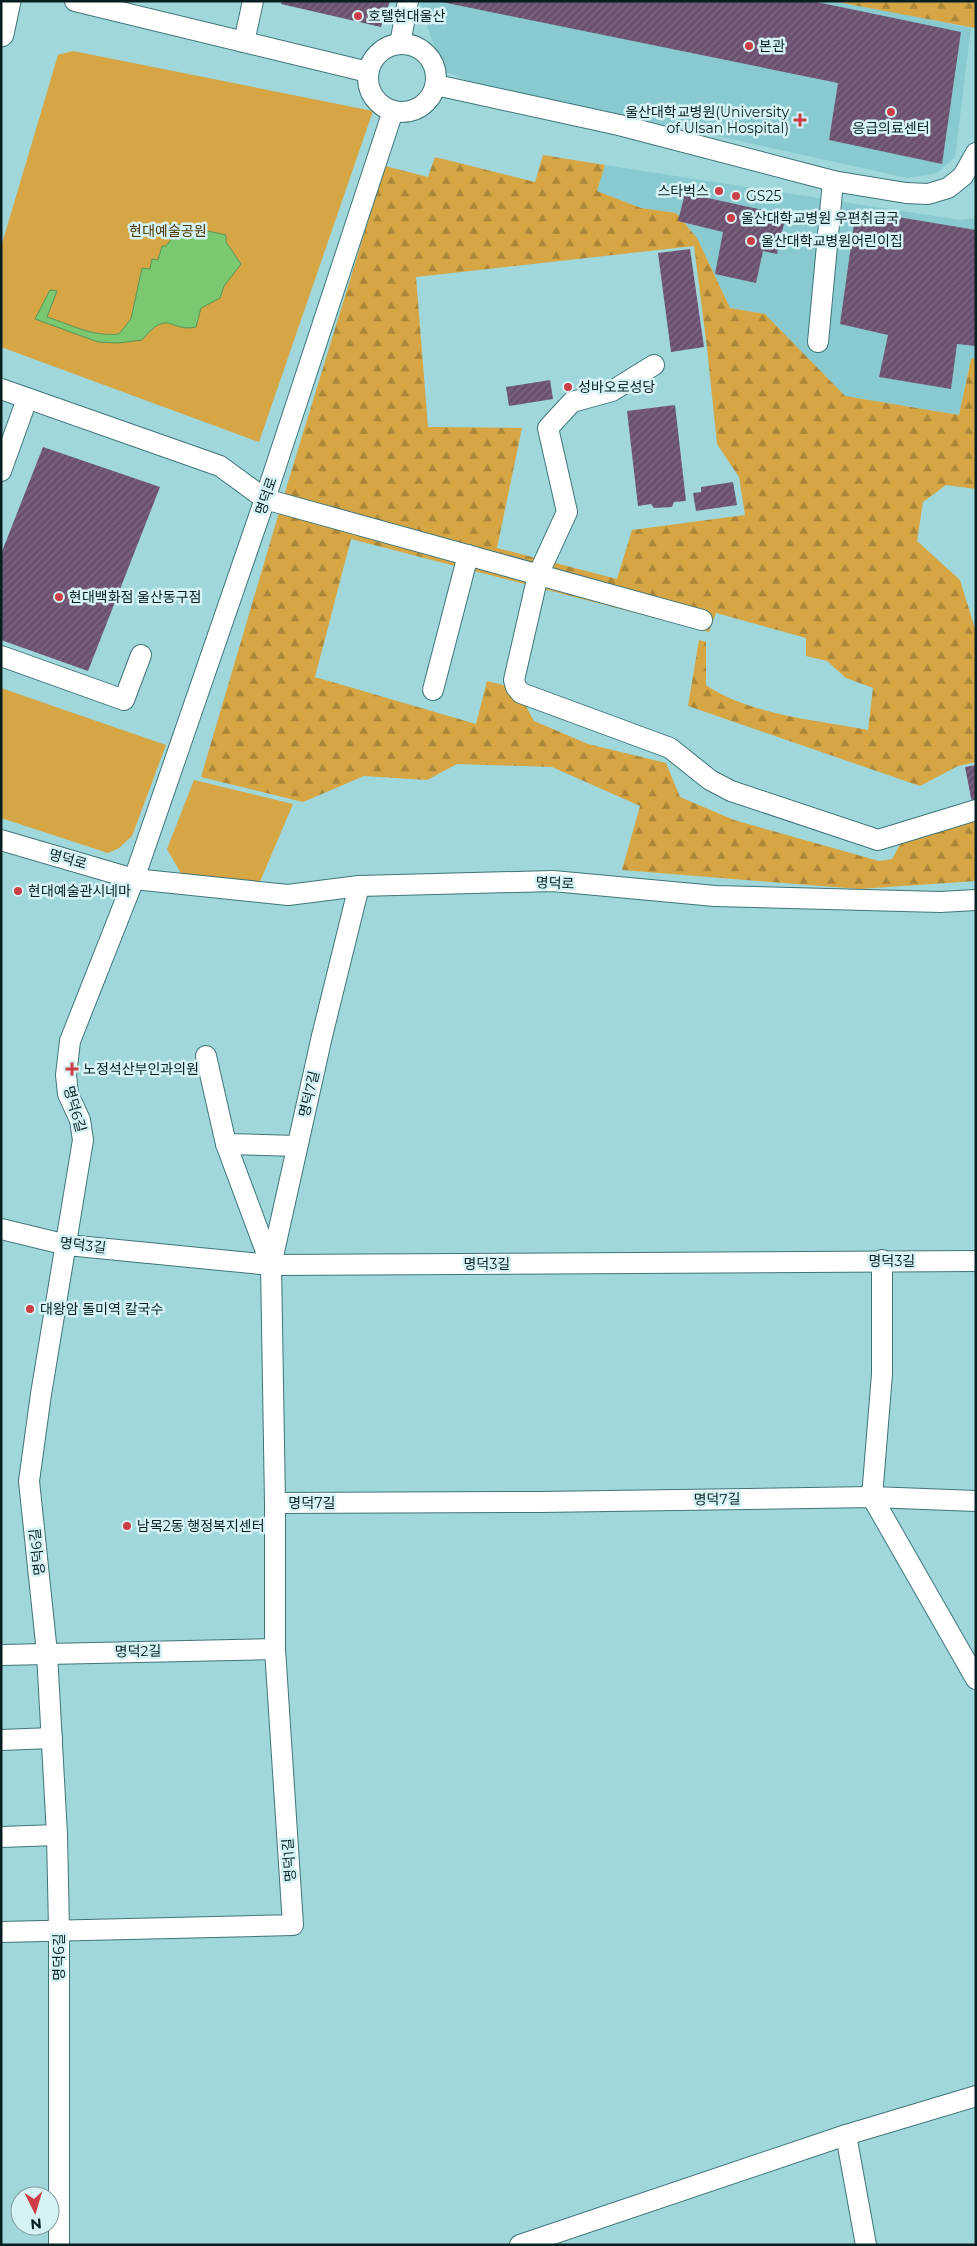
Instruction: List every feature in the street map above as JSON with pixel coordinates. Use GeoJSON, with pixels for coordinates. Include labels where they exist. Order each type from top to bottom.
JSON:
{"type":"FeatureCollection","features":[{"type":"Feature","properties":{"kind":"main road"},"geometry":{"type":"LineString","coordinates":[[1,34],[8,1]]}},
{"type":"Feature","properties":{"kind":"street"},"geometry":{"type":"LineString","coordinates":[[75,1],[99,4],[368,72]]}},
{"type":"Feature","properties":{"kind":"street"},"geometry":{"type":"LineString","coordinates":[[244,42],[253,1]]}},
{"type":"Feature","properties":{"kind":"street"},"geometry":{"type":"LineString","coordinates":[[400,44],[408,1]]}},
{"type":"Feature","properties":{"kind":"street"},"geometry":{"type":"LineString","coordinates":[[400,44],[410,45],[428,56],[436,75],[436,85],[431,96],[420,107],[404,112],[393,111],[384,107],[370,92],[368,72],[372,61],[380,52],[389,46],[400,44]]}},
{"type":"Feature","properties":{"kind":"street"},"geometry":{"type":"LineString","coordinates":[[436,85],[619,125],[833,181],[906,193],[928,194],[948,188],[963,176],[976,153]]}},
{"type":"Feature","properties":{"kind":"street","name":"명덕로"},"geometry":{"type":"LineString","coordinates":[[134,879],[265,499],[393,111]]}},
{"type":"Feature","properties":{"kind":"street"},"geometry":{"type":"LineString","coordinates":[[818,342],[833,181]]}},
{"type":"Feature","properties":{"kind":"street"},"geometry":{"type":"LineString","coordinates":[[654,365],[612,391],[572,402],[548,428],[567,512],[538,575],[514,680],[516,688],[521,694],[670,748],[710,780],[731,791],[878,840],[976,810]]}},
{"type":"Feature","properties":{"kind":"street"},"geometry":{"type":"LineString","coordinates":[[1,390],[220,466],[265,499],[702,620]]}},
{"type":"Feature","properties":{"kind":"street"},"geometry":{"type":"LineString","coordinates":[[1,472],[27,399]]}},
{"type":"Feature","properties":{"kind":"street"},"geometry":{"type":"LineString","coordinates":[[433,690],[468,555]]}},
{"type":"Feature","properties":{"kind":"street"},"geometry":{"type":"LineString","coordinates":[[1,656],[124,700],[141,655]]}},
{"type":"Feature","properties":{"kind":"street","name":"명덕로"},"geometry":{"type":"LineString","coordinates":[[1,840],[134,879],[288,895],[359,886],[553,881],[715,896],[940,902],[976,900]]}},
{"type":"Feature","properties":{"kind":"street","name":"명덕6길"},"geometry":{"type":"LineString","coordinates":[[59,2245],[59,1930],[57,1835],[47,1653],[29,1481],[68,1245],[83,1140],[80,1120],[68,1094],[66,1075],[70,1041],[134,879]]}},
{"type":"Feature","properties":{"kind":"street","name":"명덕7길"},"geometry":{"type":"LineString","coordinates":[[359,886],[270,1265],[276,1503],[530,1502],[872,1497],[976,1501]]}},
{"type":"Feature","properties":{"kind":"street"},"geometry":{"type":"LineString","coordinates":[[206,1056],[226,1144],[270,1265]]}},
{"type":"Feature","properties":{"kind":"street"},"geometry":{"type":"LineString","coordinates":[[226,1144],[297,1146]]}},
{"type":"Feature","properties":{"kind":"street","name":"명덕3길"},"geometry":{"type":"LineString","coordinates":[[1,1229],[68,1245],[270,1265],[882,1260],[976,1261]]}},
{"type":"Feature","properties":{"kind":"street"},"geometry":{"type":"LineString","coordinates":[[882,1260],[882,1374],[872,1497],[976,1679]]}},
{"type":"Feature","properties":{"kind":"street","name":"명덕1길"},"geometry":{"type":"LineString","coordinates":[[1,1932],[293,1925],[275,1649],[276,1503]]}},
{"type":"Feature","properties":{"kind":"street","name":"명덕2길"},"geometry":{"type":"LineString","coordinates":[[1,1655],[275,1649]]}},
{"type":"Feature","properties":{"kind":"street"},"geometry":{"type":"LineString","coordinates":[[1,1740],[52,1738]]}},
{"type":"Feature","properties":{"kind":"street"},"geometry":{"type":"LineString","coordinates":[[1,1837],[57,1835]]}},
{"type":"Feature","properties":{"kind":"street"},"geometry":{"type":"LineString","coordinates":[[520,2245],[846,2135],[976,2096]]}},
{"type":"Feature","properties":{"kind":"street"},"geometry":{"type":"LineString","coordinates":[[846,2135],[866,2245]]}},
{"type":"Feature","properties":{"kind":"shaded area","name":"울산대학교병원(University of Ulsan Hospital)"},"geometry":{"type":"Polygon","coordinates":[[[419,1],[838,1],[971,28],[955,157],[937,173],[908,178],[471,82],[444,71],[428,29],[426,14],[419,1]]]}},
{"type":"Feature","properties":{"kind":"shaded area"},"geometry":{"type":"Polygon","coordinates":[[[605,165],[960,220],[976,218],[976,358],[971,359],[959,415],[845,396],[765,314],[730,308],[697,238],[676,213],[641,208],[597,191],[605,165]]]}},
{"type":"Feature","properties":{"kind":"shaded area"},"geometry":{"type":"Polygon","coordinates":[[[171,223],[226,235],[226,242],[241,264],[224,286],[220,298],[201,308],[196,327],[187,328],[164,323],[151,330],[142,340],[118,343],[98,342],[35,319],[50,290],[57,291],[47,317],[91,332],[119,334],[131,319],[142,268],[150,269],[152,259],[158,260],[162,246],[166,246],[175,234],[168,231],[171,223]]]}},
{"type":"Feature","properties":{"kind":"green space"},"geometry":{"type":"Polygon","coordinates":[[[832,1],[976,1],[976,27],[975,28],[832,1]]]}},
{"type":"Feature","properties":{"kind":"green space","name":"현대예술공원"},"geometry":{"type":"Polygon","coordinates":[[[73,51],[373,111],[259,442],[1,347],[1,247],[58,55],[73,51]]]}},
{"type":"Feature","properties":{"kind":"green space"},"geometry":{"type":"Polygon","coordinates":[[[543,155],[605,165],[597,191],[641,208],[676,213],[697,238],[730,308],[765,314],[845,396],[959,415],[971,359],[976,358],[976,489],[946,485],[923,502],[917,541],[960,580],[976,632],[976,762],[958,766],[920,786],[688,706],[699,640],[706,642],[706,685],[723,695],[763,710],[868,730],[873,688],[846,678],[827,661],[806,656],[806,638],[716,613],[709,632],[351,539],[315,677],[476,724],[487,681],[507,686],[523,701],[534,721],[588,744],[666,763],[680,797],[734,820],[879,861],[892,859],[901,843],[976,820],[976,881],[859,889],[622,870],[640,806],[552,767],[457,764],[427,780],[364,776],[303,802],[201,777],[288,482],[385,166],[428,177],[435,157],[535,182],[543,155]],[[694,246],[416,277],[428,427],[522,428],[497,548],[617,579],[632,530],[745,515],[739,477],[717,444],[694,246]]]}},
{"type":"Feature","properties":{"kind":"green space"},"geometry":{"type":"Polygon","coordinates":[[[1,688],[166,745],[132,836],[119,848],[108,853],[1,818],[1,688]]]}},
{"type":"Feature","properties":{"kind":"green space"},"geometry":{"type":"Polygon","coordinates":[[[194,780],[293,804],[259,884],[183,877],[167,849],[194,780]]]}},
{"type":"Feature","properties":{"kind":"building","name":"호텔현대울산"},"geometry":{"type":"Polygon","coordinates":[[[282,1],[390,1],[381,27],[281,4],[282,1]]]}},
{"type":"Feature","properties":{"kind":"building"},"geometry":{"type":"Polygon","coordinates":[[[437,1],[812,1],[961,32],[942,164],[829,140],[838,83],[437,1]]]}},
{"type":"Feature","properties":{"kind":"building","name":"울산대학교병원어린이집"},"geometry":{"type":"Polygon","coordinates":[[[685,193],[786,215],[777,254],[763,251],[756,283],[715,274],[723,232],[678,221],[685,193]]]}},
{"type":"Feature","properties":{"kind":"building"},"geometry":{"type":"Polygon","coordinates":[[[856,210],[976,230],[976,346],[957,344],[951,389],[879,377],[888,335],[840,324],[856,210]]]}},
{"type":"Feature","properties":{"kind":"building"},"geometry":{"type":"Polygon","coordinates":[[[690,249],[704,347],[671,352],[658,253],[690,249]]]}},
{"type":"Feature","properties":{"kind":"building"},"geometry":{"type":"Polygon","coordinates":[[[550,380],[553,399],[509,406],[506,387],[550,380]]]}},
{"type":"Feature","properties":{"kind":"building","name":"성바오로성당"},"geometry":{"type":"Polygon","coordinates":[[[675,405],[686,501],[674,502],[672,507],[654,508],[651,504],[638,506],[627,411],[675,405]]]}},
{"type":"Feature","properties":{"kind":"building","name":"현대백화점 울산동구점"},"geometry":{"type":"Polygon","coordinates":[[[43,447],[160,487],[88,671],[1,640],[1,554],[43,447]]]}},
{"type":"Feature","properties":{"kind":"building"},"geometry":{"type":"Polygon","coordinates":[[[733,482],[737,505],[696,511],[693,493],[701,492],[701,487],[733,482]]]}},
{"type":"Feature","properties":{"kind":"building"},"geometry":{"type":"Polygon","coordinates":[[[976,765],[976,802],[972,803],[965,767],[976,765]]]}},
{"type":"Feature","properties":{"kind":"place","name":"호텔현대울산"},"geometry":{"type":"Point","coordinates":[358,16]}},
{"type":"Feature","properties":{"kind":"place","name":"본관"},"geometry":{"type":"Point","coordinates":[749,46]}},
{"type":"Feature","properties":{"kind":"place","name":"응급의료센터"},"geometry":{"type":"Point","coordinates":[891,112]}},
{"type":"Feature","properties":{"kind":"place","name":"울산대학교병원(University of Ulsan Hospital)"},"geometry":{"type":"Point","coordinates":[800,120]}},
{"type":"Feature","properties":{"kind":"place","name":"스타벅스"},"geometry":{"type":"Point","coordinates":[719,191]}},
{"type":"Feature","properties":{"kind":"place","name":"GS25"},"geometry":{"type":"Point","coordinates":[736,196]}},
{"type":"Feature","properties":{"kind":"place","name":"울산대학교병원 우편취급국"},"geometry":{"type":"Point","coordinates":[731,218]}},
{"type":"Feature","properties":{"kind":"place","name":"울산대학교병원어린이집"},"geometry":{"type":"Point","coordinates":[751,241]}},
{"type":"Feature","properties":{"kind":"place","name":"성바오로성당"},"geometry":{"type":"Point","coordinates":[568,387]}},
{"type":"Feature","properties":{"kind":"place","name":"현대백화점 울산동구점"},"geometry":{"type":"Point","coordinates":[59,597]}},
{"type":"Feature","properties":{"kind":"place","name":"현대예술관시네마"},"geometry":{"type":"Point","coordinates":[18,891]}},
{"type":"Feature","properties":{"kind":"place","name":"노정석산부인과의원"},"geometry":{"type":"Point","coordinates":[72,1069]}},
{"type":"Feature","properties":{"kind":"place","name":"대왕암 돌미역 칼국수"},"geometry":{"type":"Point","coordinates":[30,1309]}},
{"type":"Feature","properties":{"kind":"place","name":"남목2동 행정복지센터"},"geometry":{"type":"Point","coordinates":[127,1526]}}]}
